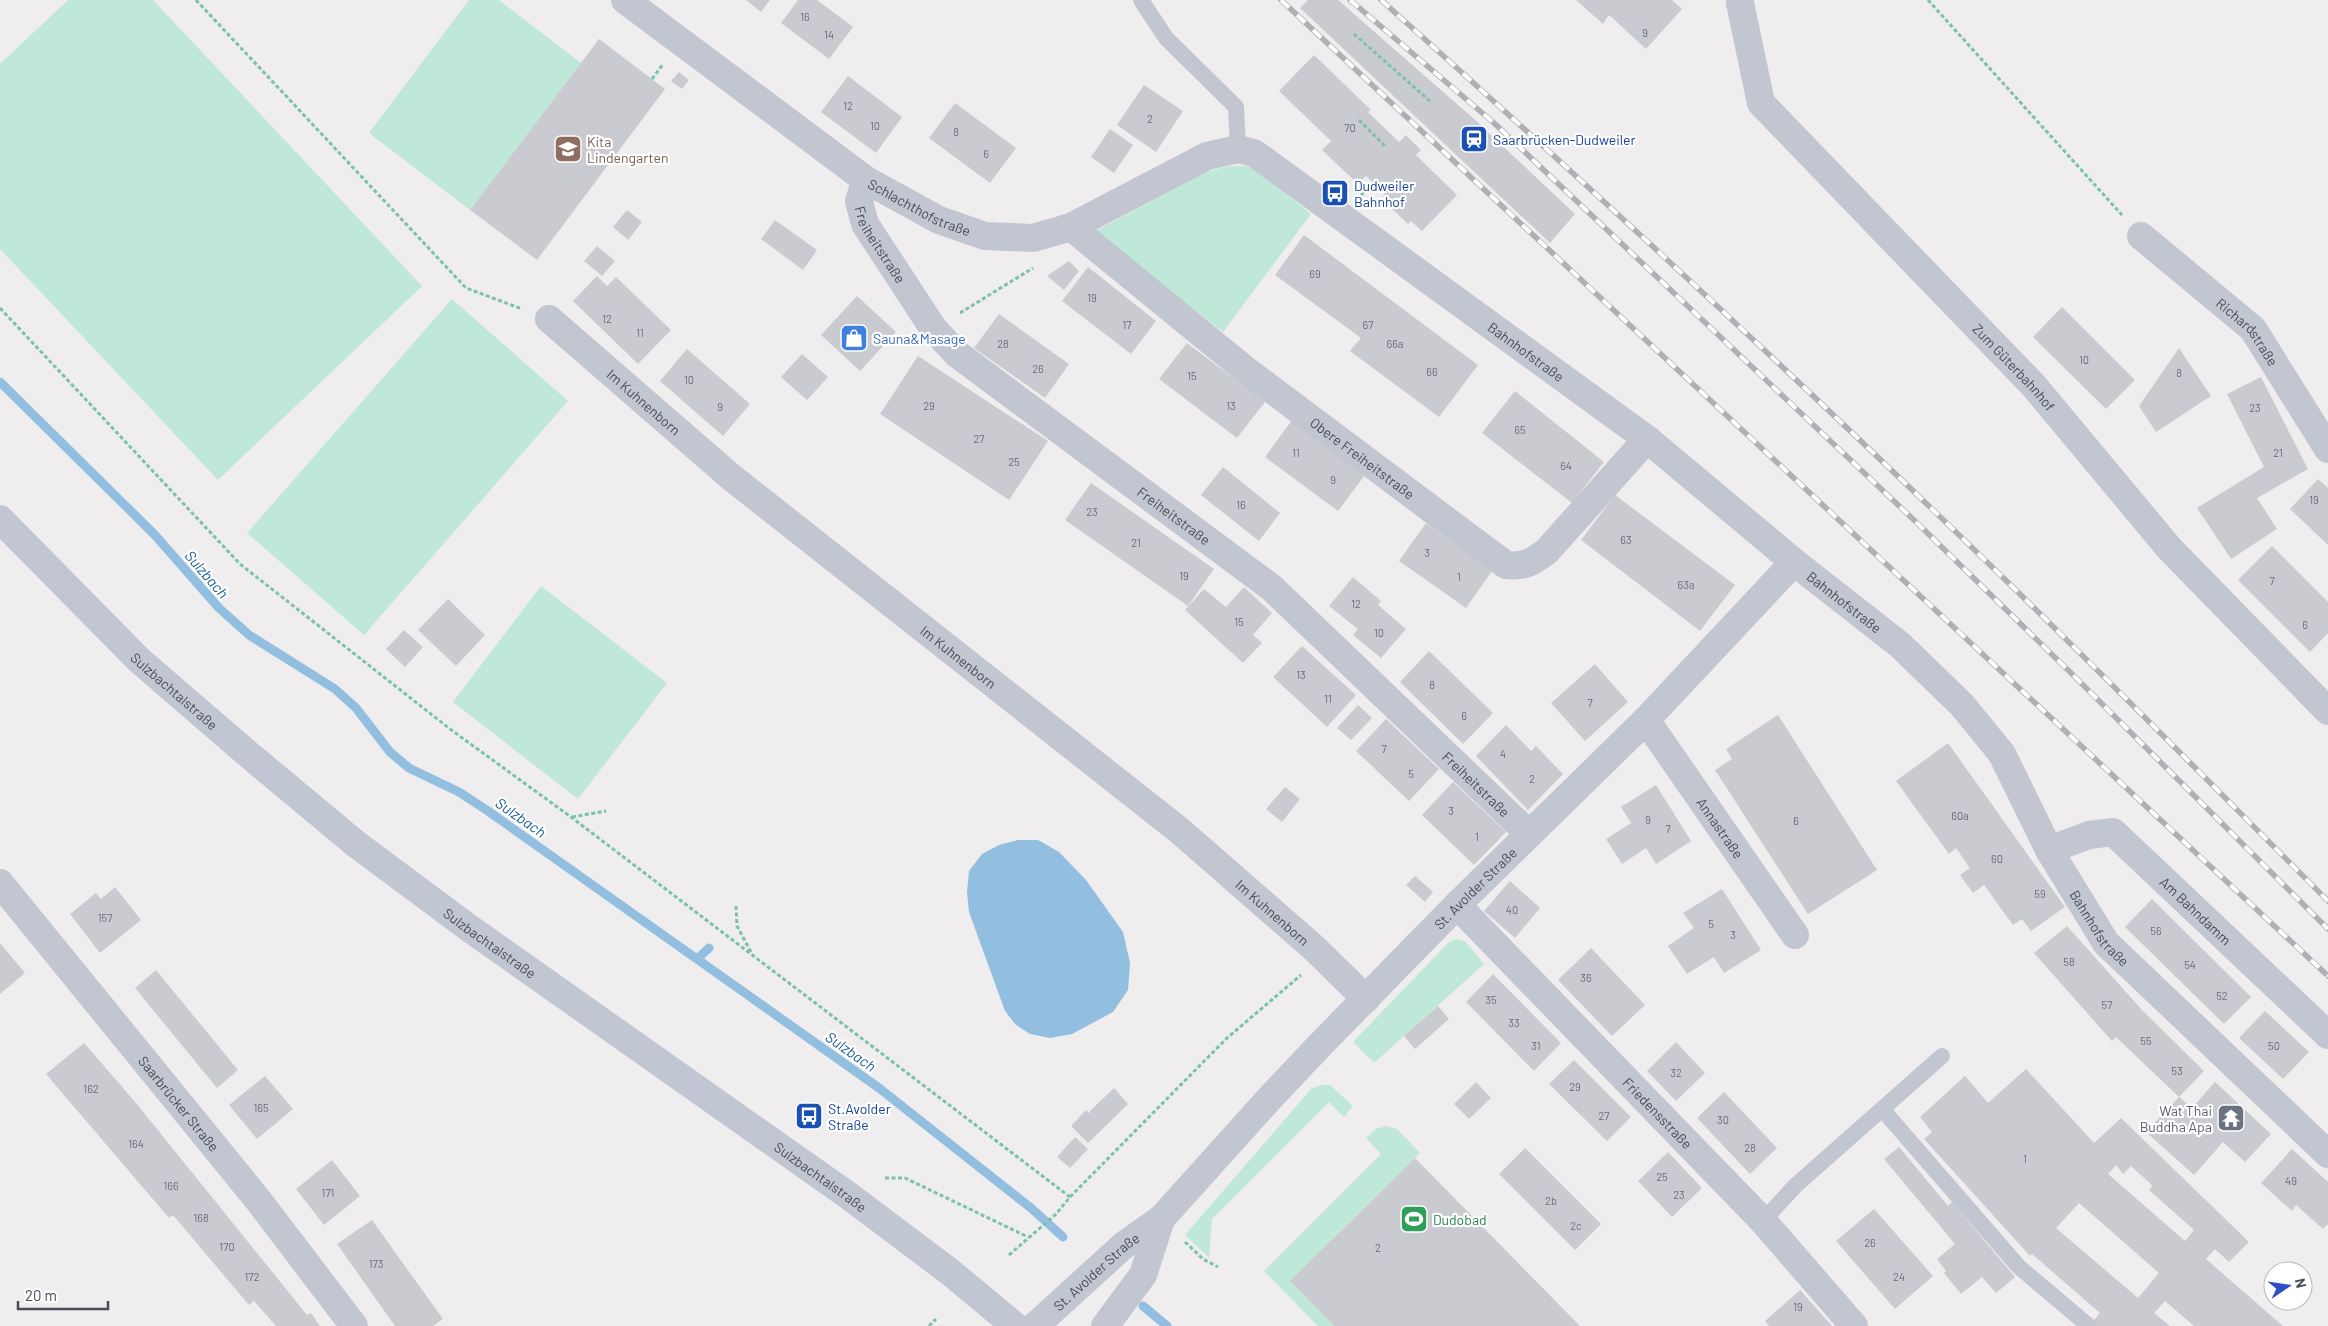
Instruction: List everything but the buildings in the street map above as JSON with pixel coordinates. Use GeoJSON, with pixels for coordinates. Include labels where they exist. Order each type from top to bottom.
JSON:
{"type":"FeatureCollection","features":[{"type":"Feature","properties":{"kind":"main road","name":"Sulzbachtalstraße"},"geometry":{"type":"LineString","coordinates":[[0,519],[139,660],[356,844],[469,928],[849,1196],[950,1272],[1015,1326]]}},
{"type":"Feature","properties":{"kind":"street","name":"Schlachthofstraße"},"geometry":{"type":"LineString","coordinates":[[625,0],[866,180],[939,220],[985,236],[1032,238],[1071,227],[1207,156],[1246,151]]}},
{"type":"Feature","properties":{"kind":"street","name":"Zum Güterbahnhof"},"geometry":{"type":"LineString","coordinates":[[1740,3],[1761,103],[2034,386],[2169,548],[2328,711]]}},
{"type":"Feature","properties":{"kind":"street","name":"Bahnhofstraße"},"geometry":{"type":"LineString","coordinates":[[1246,151],[1647,439],[1794,562],[1900,645],[1962,705],[2002,754],[2049,850],[2106,943],[2328,1154]]}},
{"type":"Feature","properties":{"kind":"street","name":"Freiheitstraße"},"geometry":{"type":"LineString","coordinates":[[866,180],[859,201],[865,224],[933,328],[957,354],[1272,588],[1528,834]]}},
{"type":"Feature","properties":{"kind":"street","name":"Obere Freiheitstraße"},"geometry":{"type":"LineString","coordinates":[[1071,227],[1267,387],[1506,565],[1520,567],[1534,561],[1546,551],[1647,439]]}},
{"type":"Feature","properties":{"kind":"street","name":"Richardstraße"},"geometry":{"type":"LineString","coordinates":[[2141,236],[2253,329],[2328,448]]}},
{"type":"Feature","properties":{"kind":"street","name":"Im Kuhnenborn"},"geometry":{"type":"LineString","coordinates":[[549,319],[731,477],[1180,831],[1322,957],[1366,999]]}},
{"type":"Feature","properties":{"kind":"street","name":"St. Avolder Straße"},"geometry":{"type":"LineString","coordinates":[[1035,1326],[1124,1245],[1161,1219],[1269,1099],[1457,905],[1646,720],[1794,562]]}},
{"type":"Feature","properties":{"kind":"street","name":"Annastraße"},"geometry":{"type":"LineString","coordinates":[[1646,720],[1794,935]]}},
{"type":"Feature","properties":{"kind":"street","name":"Am Bahndamm"},"geometry":{"type":"LineString","coordinates":[[2049,850],[2089,834],[2113,832],[2328,1035]]}},
{"type":"Feature","properties":{"kind":"street","name":"Saarbrücker Straße"},"geometry":{"type":"LineString","coordinates":[[0,883],[258,1200],[354,1326]]}},
{"type":"Feature","properties":{"kind":"street","name":"Friedensstraße"},"geometry":{"type":"LineString","coordinates":[[1457,905],[1763,1221],[1854,1326]]}},
{"type":"Feature","properties":{"kind":"street","name":"St. Avolder Straße"},"geometry":{"type":"LineString","coordinates":[[1105,1326],[1143,1275],[1161,1219]]}},
{"type":"Feature","properties":{"kind":"lane"},"geometry":{"type":"LineString","coordinates":[[1141,0],[1166,38],[1236,107],[1246,151]]}},
{"type":"Feature","properties":{"kind":"lane"},"geometry":{"type":"LineString","coordinates":[[1763,1221],[1795,1186],[1942,1056]]}},
{"type":"Feature","properties":{"kind":"lane"},"geometry":{"type":"LineString","coordinates":[[1882,1109],[2019,1267],[2089,1326]]}},
{"type":"Feature","properties":{"kind":"path"},"geometry":{"type":"LineString","coordinates":[[196,0],[466,288],[549,319]]}},
{"type":"Feature","properties":{"kind":"path"},"geometry":{"type":"LineString","coordinates":[[1928,0],[2141,236]]}},
{"type":"Feature","properties":{"kind":"path"},"geometry":{"type":"LineString","coordinates":[[1354,34],[1432,103]]}},
{"type":"Feature","properties":{"kind":"path"},"geometry":{"type":"LineString","coordinates":[[1358,120],[1386,147]]}},
{"type":"Feature","properties":{"kind":"path"},"geometry":{"type":"LineString","coordinates":[[1366,190],[1373,183]]}},
{"type":"Feature","properties":{"kind":"path"},"geometry":{"type":"LineString","coordinates":[[957,314],[1041,263]]}},
{"type":"Feature","properties":{"kind":"path"},"geometry":{"type":"LineString","coordinates":[[0,308],[240,564],[450,730],[570,817],[1070,1197]]}},
{"type":"Feature","properties":{"kind":"path"},"geometry":{"type":"LineString","coordinates":[[570,817],[606,812]]}},
{"type":"Feature","properties":{"kind":"path"},"geometry":{"type":"LineString","coordinates":[[736,906],[738,926],[753,956]]}},
{"type":"Feature","properties":{"kind":"path"},"geometry":{"type":"LineString","coordinates":[[1008,1255],[1056,1214],[1070,1197],[1227,1038],[1271,998],[1322,957]]}},
{"type":"Feature","properties":{"kind":"path"},"geometry":{"type":"LineString","coordinates":[[885,1178],[905,1178],[1028,1237]]}},
{"type":"Feature","properties":{"kind":"path"},"geometry":{"type":"LineString","coordinates":[[1182,1240],[1203,1259],[1218,1267]]}},
{"type":"Feature","properties":{"kind":"path"},"geometry":{"type":"LineString","coordinates":[[929,1326],[936,1319]]}},
{"type":"Feature","properties":{"kind":"green space"},"geometry":{"type":"Polygon","coordinates":[[[68,0],[153,0],[422,286],[218,480],[0,249],[0,64],[68,0]]]}},
{"type":"Feature","properties":{"kind":"green space"},"geometry":{"type":"Polygon","coordinates":[[[469,0],[499,0],[581,63],[470,210],[369,133],[469,0]]]}},
{"type":"Feature","properties":{"kind":"green space"},"geometry":{"type":"Polygon","coordinates":[[[1229,166],[1246,166],[1258,171],[1311,214],[1223,332],[1094,232],[1206,172],[1229,166]]]}},
{"type":"Feature","properties":{"kind":"green space"},"geometry":{"type":"Polygon","coordinates":[[[452,299],[568,401],[364,635],[247,533],[452,299]]]}},
{"type":"Feature","properties":{"kind":"green space"},"geometry":{"type":"Polygon","coordinates":[[[541,586],[667,683],[578,799],[453,702],[541,586]]]}},
{"type":"Feature","properties":{"kind":"green space"},"geometry":{"type":"Polygon","coordinates":[[[1456,939],[1465,941],[1484,964],[1374,1063],[1353,1042],[1449,942],[1456,939]]]}},
{"type":"Feature","properties":{"kind":"green space"},"geometry":{"type":"Polygon","coordinates":[[[1321,1085],[1330,1085],[1353,1106],[1344,1117],[1329,1102],[1212,1219],[1209,1258],[1185,1235],[1311,1089],[1321,1085]]]}},
{"type":"Feature","properties":{"kind":"green space"},"geometry":{"type":"Polygon","coordinates":[[[1386,1126],[1397,1129],[1420,1153],[1290,1281],[1334,1326],[1318,1326],[1264,1271],[1381,1154],[1366,1138],[1376,1129],[1386,1126]]]}},
{"type":"Feature","properties":{"kind":"water"},"geometry":{"type":"Polygon","coordinates":[[[1018,840],[1038,840],[1059,852],[1086,880],[1123,932],[1130,963],[1128,990],[1113,1012],[1072,1034],[1050,1038],[1030,1034],[1016,1025],[1005,1011],[969,912],[967,892],[969,871],[982,854],[999,845],[1018,840]]]}},
{"type":"Feature","properties":{"kind":"waterway","name":"Sulzbach"},"geometry":{"type":"LineString","coordinates":[[0,382],[154,534],[219,608],[249,635],[335,689],[356,708],[390,752],[409,768],[459,792],[488,811],[879,1088],[1031,1208],[1063,1237]]}},
{"type":"Feature","properties":{"kind":"waterway"},"geometry":{"type":"LineString","coordinates":[[697,959],[709,948]]}},
{"type":"Feature","properties":{"kind":"waterway","name":"Sulzbach"},"geometry":{"type":"LineString","coordinates":[[1143,1306],[1167,1326]]}},
{"type":"Feature","properties":{"kind":"railway"},"geometry":{"type":"LineString","coordinates":[[1281,0],[2328,976]]}},
{"type":"Feature","properties":{"kind":"railway"},"geometry":{"type":"LineString","coordinates":[[1350,0],[1494,123],[1914,520],[2070,672],[2328,929]]}},
{"type":"Feature","properties":{"kind":"railway"},"geometry":{"type":"LineString","coordinates":[[1381,0],[1611,208],[1839,420],[2074,647],[2328,901]]}},
{"type":"Feature","properties":{"kind":"place","name":"Saarbrücken-Dudweiler"},"geometry":{"type":"Point","coordinates":[1474,139]}},
{"type":"Feature","properties":{"kind":"place","name":"Kita Lindengarten"},"geometry":{"type":"Point","coordinates":[568,149]}},
{"type":"Feature","properties":{"kind":"place","name":"Dudweiler Bahnhof"},"geometry":{"type":"Point","coordinates":[1335,193]}},
{"type":"Feature","properties":{"kind":"place","name":"Sauna&Masage"},"geometry":{"type":"Point","coordinates":[854,338]}},
{"type":"Feature","properties":{"kind":"place","name":"St.Avolder Straße"},"geometry":{"type":"Point","coordinates":[809,1116]}},
{"type":"Feature","properties":{"kind":"place","name":"Wat Thai Buddha Apa"},"geometry":{"type":"Point","coordinates":[2231,1118]}},
{"type":"Feature","properties":{"kind":"place","name":"Dudobad"},"geometry":{"type":"Point","coordinates":[1414,1219]}}]}
